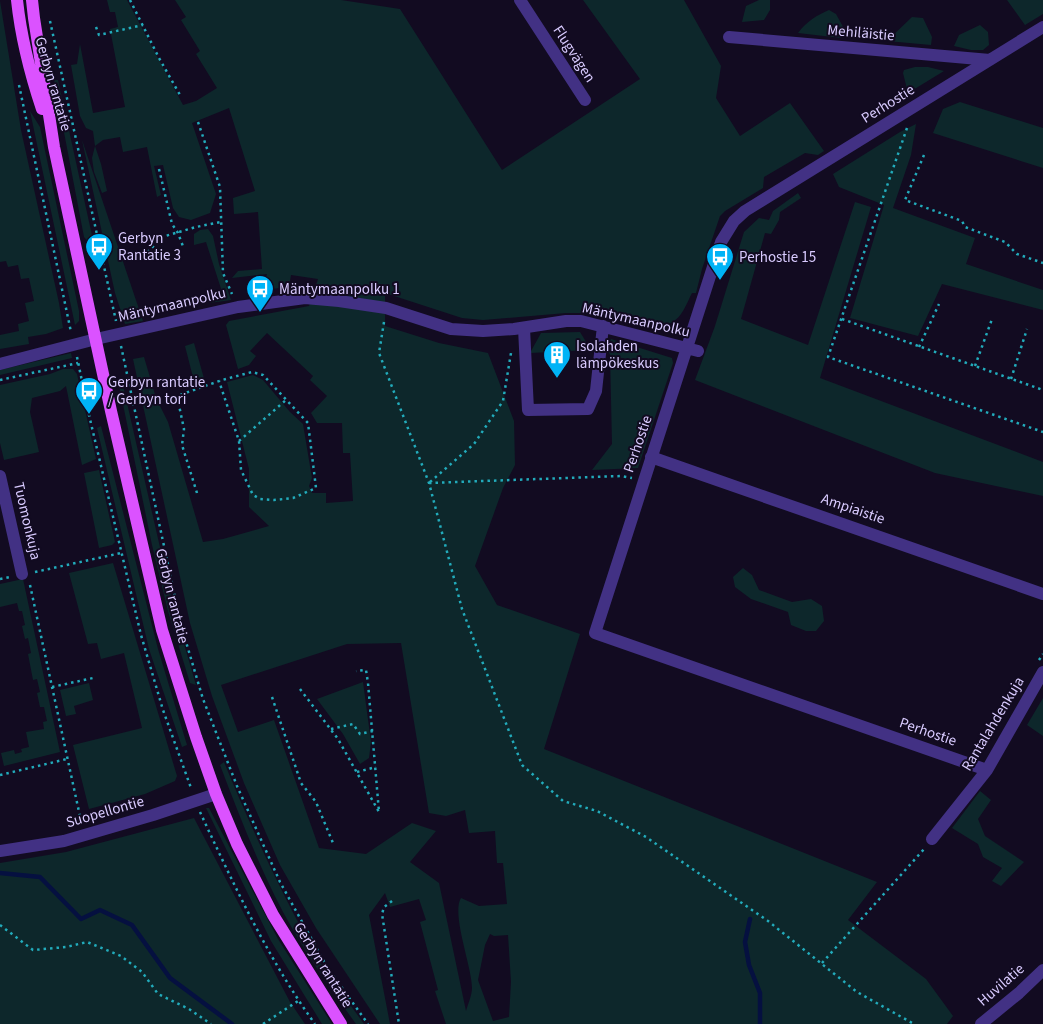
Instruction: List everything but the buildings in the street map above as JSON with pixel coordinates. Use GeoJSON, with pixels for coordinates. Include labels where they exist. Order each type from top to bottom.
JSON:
{"type":"FeatureCollection","features":[{"type":"Feature","properties":{"kind":"main road","name":"Gerbyn rantatie"},"geometry":{"type":"LineString","coordinates":[[17,0],[19,21],[29,69],[54,147]]}},
{"type":"Feature","properties":{"kind":"main road","name":"Gerbyn rantatie"},"geometry":{"type":"LineString","coordinates":[[32,0],[54,147],[162,630],[196,737],[216,794],[237,844],[273,915],[341,1024]]}},
{"type":"Feature","properties":{"kind":"street","name":"Flugvägen"},"geometry":{"type":"LineString","coordinates":[[520,0],[585,100]]}},
{"type":"Feature","properties":{"kind":"street","name":"Perhostie"},"geometry":{"type":"LineString","coordinates":[[987,770],[595,633],[643,480],[692,350],[721,242],[734,221],[745,210],[1043,27]]}},
{"type":"Feature","properties":{"kind":"street","name":"Mehiläistie"},"geometry":{"type":"LineString","coordinates":[[729,37],[990,60]]}},
{"type":"Feature","properties":{"kind":"street","name":"Mäntymaanpolku"},"geometry":{"type":"LineString","coordinates":[[0,364],[96,339],[238,307],[306,298],[338,300],[386,308],[451,329],[482,331],[566,321],[581,321],[692,350]]}},
{"type":"Feature","properties":{"kind":"street"},"geometry":{"type":"LineString","coordinates":[[519,328],[528,410],[588,408],[596,391],[599,325]]}},
{"type":"Feature","properties":{"kind":"street","name":"Ampiaistie"},"geometry":{"type":"LineString","coordinates":[[652,457],[1043,594]]}},
{"type":"Feature","properties":{"kind":"street","name":"Tuomonkuja"},"geometry":{"type":"LineString","coordinates":[[0,476],[25,574]]}},
{"type":"Feature","properties":{"kind":"street","name":"Rantalahdenkuja"},"geometry":{"type":"LineString","coordinates":[[932,839],[987,770],[1041,667]]}},
{"type":"Feature","properties":{"kind":"street","name":"Suopellontie"},"geometry":{"type":"LineString","coordinates":[[0,851],[64,841],[216,794]]}},
{"type":"Feature","properties":{"kind":"street","name":"Huvilatie"},"geometry":{"type":"LineString","coordinates":[[981,1024],[1019,993],[1043,970]]}},
{"type":"Feature","properties":{"kind":"path"},"geometry":{"type":"LineString","coordinates":[[130,0],[180,95]]}},
{"type":"Feature","properties":{"kind":"path"},"geometry":{"type":"LineString","coordinates":[[48,14],[181,625],[203,699],[237,786],[280,882],[327,968],[368,1024]]}},
{"type":"Feature","properties":{"kind":"path"},"geometry":{"type":"LineString","coordinates":[[96,27],[99,35],[143,25]]}},
{"type":"Feature","properties":{"kind":"path"},"geometry":{"type":"LineString","coordinates":[[198,122],[220,187],[223,273],[238,307]]}},
{"type":"Feature","properties":{"kind":"path"},"geometry":{"type":"LineString","coordinates":[[899,129],[907,124],[828,357],[1043,432]]}},
{"type":"Feature","properties":{"kind":"path"},"geometry":{"type":"LineString","coordinates":[[924,155],[905,200],[962,221],[965,227],[1005,242],[1017,254],[1043,263]]}},
{"type":"Feature","properties":{"kind":"path"},"geometry":{"type":"LineString","coordinates":[[159,169],[172,224],[178,233],[184,250]]}},
{"type":"Feature","properties":{"kind":"path"},"geometry":{"type":"LineString","coordinates":[[144,257],[162,237],[221,222]]}},
{"type":"Feature","properties":{"kind":"path"},"geometry":{"type":"LineString","coordinates":[[919,346],[939,304]]}},
{"type":"Feature","properties":{"kind":"path"},"geometry":{"type":"LineString","coordinates":[[386,308],[379,353],[428,483],[462,609],[522,765],[563,801],[598,811],[646,837],[768,920],[857,992],[914,1024]]}},
{"type":"Feature","properties":{"kind":"path"},"geometry":{"type":"LineString","coordinates":[[841,319],[1043,390]]}},
{"type":"Feature","properties":{"kind":"path"},"geometry":{"type":"LineString","coordinates":[[975,366],[992,319]]}},
{"type":"Feature","properties":{"kind":"path"},"geometry":{"type":"LineString","coordinates":[[428,483],[474,444],[503,401],[519,328]]}},
{"type":"Feature","properties":{"kind":"path"},"geometry":{"type":"LineString","coordinates":[[1011,379],[1027,329]]}},
{"type":"Feature","properties":{"kind":"path"},"geometry":{"type":"LineString","coordinates":[[0,380],[78,363]]}},
{"type":"Feature","properties":{"kind":"path"},"geometry":{"type":"LineString","coordinates":[[197,493],[182,445],[184,429],[176,396],[219,381],[252,372],[263,375],[308,423],[316,488],[293,498],[260,499],[253,495],[241,470],[239,441],[219,381]]}},
{"type":"Feature","properties":{"kind":"path"},"geometry":{"type":"LineString","coordinates":[[239,441],[286,400]]}},
{"type":"Feature","properties":{"kind":"path"},"geometry":{"type":"LineString","coordinates":[[428,483],[622,476],[643,480]]}},
{"type":"Feature","properties":{"kind":"path"},"geometry":{"type":"LineString","coordinates":[[0,579],[121,553]]}},
{"type":"Feature","properties":{"kind":"path"},"geometry":{"type":"LineString","coordinates":[[25,574],[84,835]]}},
{"type":"Feature","properties":{"kind":"path"},"geometry":{"type":"LineString","coordinates":[[1041,667],[1043,654]]}},
{"type":"Feature","properties":{"kind":"path"},"geometry":{"type":"LineString","coordinates":[[300,689],[338,739],[379,812],[366,670],[356,671]]}},
{"type":"Feature","properties":{"kind":"path"},"geometry":{"type":"LineString","coordinates":[[52,687],[93,678]]}},
{"type":"Feature","properties":{"kind":"path"},"geometry":{"type":"LineString","coordinates":[[272,697],[301,783],[316,802],[332,843]]}},
{"type":"Feature","properties":{"kind":"path"},"geometry":{"type":"LineString","coordinates":[[330,729],[353,724],[360,734],[373,731]]}},
{"type":"Feature","properties":{"kind":"path"},"geometry":{"type":"LineString","coordinates":[[0,775],[68,759]]}},
{"type":"Feature","properties":{"kind":"path"},"geometry":{"type":"LineString","coordinates":[[357,772],[376,767]]}},
{"type":"Feature","properties":{"kind":"path"},"geometry":{"type":"LineString","coordinates":[[822,964],[932,839]]}},
{"type":"Feature","properties":{"kind":"path"},"geometry":{"type":"LineString","coordinates":[[392,902],[384,907],[382,914],[399,1024]]}},
{"type":"Feature","properties":{"kind":"path"},"geometry":{"type":"LineString","coordinates":[[0,925],[33,950],[66,947],[87,942],[121,956],[142,972],[158,994],[189,1008],[211,1024]]}},
{"type":"Feature","properties":{"kind":"path"},"geometry":{"type":"LineString","coordinates":[[263,1024],[298,1001]]}},
{"type":"Feature","properties":{"kind":"green space"},"geometry":{"type":"Polygon","coordinates":[[[107,0],[127,0],[183,105],[196,101],[217,88],[196,54],[200,51],[181,20],[186,17],[175,0],[341,0],[400,9],[502,170],[640,79],[583,0],[684,0],[721,66],[716,98],[740,136],[790,103],[824,151],[818,155],[805,153],[764,177],[763,188],[720,216],[696,293],[692,293],[680,316],[671,323],[657,328],[597,313],[566,313],[483,320],[462,318],[385,293],[385,326],[439,343],[488,353],[514,421],[515,465],[503,488],[475,566],[497,605],[580,634],[544,749],[877,882],[848,920],[926,979],[953,1016],[947,1024],[446,1024],[435,991],[438,990],[420,922],[426,920],[419,899],[390,907],[385,893],[369,915],[390,1024],[380,1024],[316,928],[280,865],[244,783],[212,696],[190,623],[133,359],[144,357],[156,398],[168,422],[203,542],[223,539],[269,526],[249,507],[249,469],[227,382],[253,375],[263,380],[290,412],[303,424],[312,478],[309,486],[312,493],[326,493],[326,503],[353,501],[350,453],[343,453],[342,423],[317,423],[311,413],[327,396],[310,380],[313,376],[267,333],[250,351],[256,356],[249,365],[238,369],[226,325],[229,321],[309,306],[318,279],[291,275],[289,287],[262,290],[267,274],[232,278],[238,271],[262,269],[258,212],[234,214],[233,198],[255,191],[229,108],[192,123],[216,194],[210,213],[191,220],[179,217],[173,208],[163,165],[154,166],[161,195],[157,197],[147,147],[123,152],[120,137],[103,140],[95,146],[93,131],[86,128],[80,116],[71,65],[77,64],[80,44],[93,113],[125,107],[110,29],[118,27],[115,12],[110,12],[107,0]],[[401,643],[347,644],[221,685],[238,732],[274,720],[319,848],[366,854],[412,823],[436,831],[410,862],[439,883],[466,1011],[472,988],[458,916],[461,898],[479,906],[507,904],[503,863],[497,863],[495,831],[469,833],[465,810],[446,816],[429,813],[401,643]],[[490,934],[485,945],[478,980],[493,1021],[509,1017],[511,982],[508,935],[494,936],[490,934]]]}},
{"type":"Feature","properties":{"kind":"green space"},"geometry":{"type":"Polygon","coordinates":[[[759,0],[770,0],[770,10],[764,20],[742,22],[746,6],[759,0]]]}},
{"type":"Feature","properties":{"kind":"green space"},"geometry":{"type":"Polygon","coordinates":[[[1007,0],[1043,0],[1043,14],[1025,25],[1007,0]]]}},
{"type":"Feature","properties":{"kind":"green space"},"geometry":{"type":"Polygon","coordinates":[[[0,1],[21,130],[63,328],[46,334],[28,337],[29,344],[0,349],[0,335],[19,331],[18,324],[29,321],[25,303],[34,301],[29,278],[21,279],[18,265],[8,267],[6,261],[0,262],[0,1]]]}},
{"type":"Feature","properties":{"kind":"green space"},"geometry":{"type":"Polygon","coordinates":[[[829,10],[836,14],[847,34],[841,38],[798,33],[812,19],[829,10]]]}},
{"type":"Feature","properties":{"kind":"green space"},"geometry":{"type":"Polygon","coordinates":[[[912,17],[923,18],[932,37],[931,45],[887,41],[912,17]]]}},
{"type":"Feature","properties":{"kind":"green space"},"geometry":{"type":"Polygon","coordinates":[[[980,25],[988,32],[989,45],[983,50],[971,50],[954,46],[959,35],[980,25]]]}},
{"type":"Feature","properties":{"kind":"green space"},"geometry":{"type":"Polygon","coordinates":[[[915,67],[928,67],[944,71],[908,93],[903,73],[904,70],[915,67]]]}},
{"type":"Feature","properties":{"kind":"green space"},"geometry":{"type":"Polygon","coordinates":[[[54,80],[58,80],[93,240],[91,245],[84,237],[54,80]]]}},
{"type":"Feature","properties":{"kind":"green space"},"geometry":{"type":"Polygon","coordinates":[[[960,102],[1043,128],[1043,168],[933,133],[943,109],[960,102]]]}},
{"type":"Feature","properties":{"kind":"green space"},"geometry":{"type":"Polygon","coordinates":[[[30,111],[40,127],[79,311],[79,321],[75,325],[30,111]]]}},
{"type":"Feature","properties":{"kind":"green space"},"geometry":{"type":"Polygon","coordinates":[[[916,124],[911,155],[893,208],[975,238],[966,264],[1043,290],[1043,310],[942,284],[918,336],[850,318],[884,205],[839,187],[833,174],[916,124]]]}},
{"type":"Feature","properties":{"kind":"green space"},"geometry":{"type":"Polygon","coordinates":[[[82,140],[143,321],[125,324],[115,293],[82,140]]]}},
{"type":"Feature","properties":{"kind":"green space"},"geometry":{"type":"Polygon","coordinates":[[[95,146],[107,191],[102,193],[94,172],[92,158],[95,146]]]}},
{"type":"Feature","properties":{"kind":"green space"},"geometry":{"type":"Polygon","coordinates":[[[798,193],[801,198],[780,212],[779,220],[771,234],[765,233],[741,319],[808,345],[855,202],[871,207],[820,378],[1043,462],[1043,496],[935,473],[695,380],[715,326],[744,232],[759,218],[769,220],[773,211],[798,193]]]}},
{"type":"Feature","properties":{"kind":"green space"},"geometry":{"type":"Polygon","coordinates":[[[208,229],[213,236],[219,264],[231,300],[209,303],[224,298],[206,242],[194,245],[194,234],[200,230],[208,229]]]}},
{"type":"Feature","properties":{"kind":"green space"},"geometry":{"type":"Polygon","coordinates":[[[580,332],[591,350],[530,353],[541,333],[580,332]]]}},
{"type":"Feature","properties":{"kind":"green space"},"geometry":{"type":"Polygon","coordinates":[[[611,339],[672,358],[673,363],[638,468],[592,470],[612,444],[610,354],[605,350],[611,339]]]}},
{"type":"Feature","properties":{"kind":"green space"},"geometry":{"type":"Polygon","coordinates":[[[194,343],[205,382],[195,385],[185,346],[194,343]]]}},
{"type":"Feature","properties":{"kind":"green space"},"geometry":{"type":"Polygon","coordinates":[[[71,353],[72,358],[0,375],[0,370],[71,353]]]}},
{"type":"Feature","properties":{"kind":"green space"},"geometry":{"type":"Polygon","coordinates":[[[63,369],[73,369],[77,374],[96,459],[82,465],[66,386],[60,391],[32,398],[30,412],[39,452],[4,460],[0,443],[0,385],[50,374],[63,369]]]}},
{"type":"Feature","properties":{"kind":"green space"},"geometry":{"type":"Polygon","coordinates":[[[122,381],[175,613],[196,685],[190,683],[168,611],[152,545],[119,385],[122,381]]]}},
{"type":"Feature","properties":{"kind":"green space"},"geometry":{"type":"Polygon","coordinates":[[[101,426],[158,649],[187,745],[182,747],[149,649],[97,428],[101,426]]]}},
{"type":"Feature","properties":{"kind":"green space"},"geometry":{"type":"Polygon","coordinates":[[[99,470],[115,542],[112,545],[99,548],[84,473],[99,470]]]}},
{"type":"Feature","properties":{"kind":"green space"},"geometry":{"type":"Polygon","coordinates":[[[113,563],[177,776],[175,781],[145,794],[89,809],[73,745],[142,728],[124,653],[101,659],[97,643],[88,644],[69,573],[113,563]]]}},
{"type":"Feature","properties":{"kind":"green space"},"geometry":{"type":"Polygon","coordinates":[[[743,568],[752,575],[759,590],[792,602],[811,599],[822,606],[824,621],[816,631],[806,631],[791,625],[788,612],[751,599],[735,587],[733,577],[743,568]]]}},
{"type":"Feature","properties":{"kind":"green space"},"geometry":{"type":"Polygon","coordinates":[[[23,579],[60,752],[4,766],[1,753],[14,750],[15,754],[22,752],[21,749],[29,747],[26,732],[44,729],[43,722],[47,721],[44,707],[40,707],[37,693],[40,692],[37,679],[33,680],[28,654],[31,653],[28,638],[25,639],[22,626],[25,625],[22,611],[19,611],[17,603],[0,607],[0,584],[23,579]]]}},
{"type":"Feature","properties":{"kind":"green space"},"geometry":{"type":"Polygon","coordinates":[[[363,682],[371,742],[369,758],[360,764],[343,734],[317,699],[363,682]]]}},
{"type":"Feature","properties":{"kind":"green space"},"geometry":{"type":"Polygon","coordinates":[[[89,683],[93,700],[74,706],[76,714],[66,716],[60,690],[89,683]]]}},
{"type":"Feature","properties":{"kind":"green space"},"geometry":{"type":"Polygon","coordinates":[[[1043,698],[1043,736],[1027,725],[1043,698]]]}},
{"type":"Feature","properties":{"kind":"green space"},"geometry":{"type":"Polygon","coordinates":[[[224,762],[258,840],[295,916],[322,965],[364,1024],[356,1024],[291,927],[257,858],[234,802],[220,765],[224,762]]]}},
{"type":"Feature","properties":{"kind":"green space"},"geometry":{"type":"Polygon","coordinates":[[[980,791],[991,800],[978,819],[985,836],[1024,862],[1001,886],[992,881],[1002,868],[983,857],[978,844],[952,828],[980,791]]]}},
{"type":"Feature","properties":{"kind":"green space"},"geometry":{"type":"Polygon","coordinates":[[[206,808],[209,808],[278,939],[332,1024],[322,1024],[271,941],[206,808]]]}},
{"type":"Feature","properties":{"kind":"green space"},"geometry":{"type":"Polygon","coordinates":[[[194,818],[290,1002],[305,1024],[0,1024],[0,863],[66,852],[194,818]]]}},
{"type":"Feature","properties":{"kind":"waterway"},"geometry":{"type":"LineString","coordinates":[[0,873],[40,877],[81,919],[100,910],[132,925],[170,978],[232,1024]]}},
{"type":"Feature","properties":{"kind":"waterway"},"geometry":{"type":"LineString","coordinates":[[750,919],[745,942],[749,965],[760,993],[760,1024]]}},
{"type":"Feature","properties":{"kind":"place","name":"Gerbyn Rantatie 3"},"geometry":{"type":"Point","coordinates":[99,271]}},
{"type":"Feature","properties":{"kind":"place","name":"Perhostie 15"},"geometry":{"type":"Point","coordinates":[720,281]}},
{"type":"Feature","properties":{"kind":"place","name":"Mäntymaanpolku 1"},"geometry":{"type":"Point","coordinates":[260,313]}},
{"type":"Feature","properties":{"kind":"place","name":"Isolahden lämpökeskus"},"geometry":{"type":"Point","coordinates":[557,379]}},
{"type":"Feature","properties":{"kind":"place","name":"Gerbyn rantatie / Gerbyn tori"},"geometry":{"type":"Point","coordinates":[89,415]}}]}
